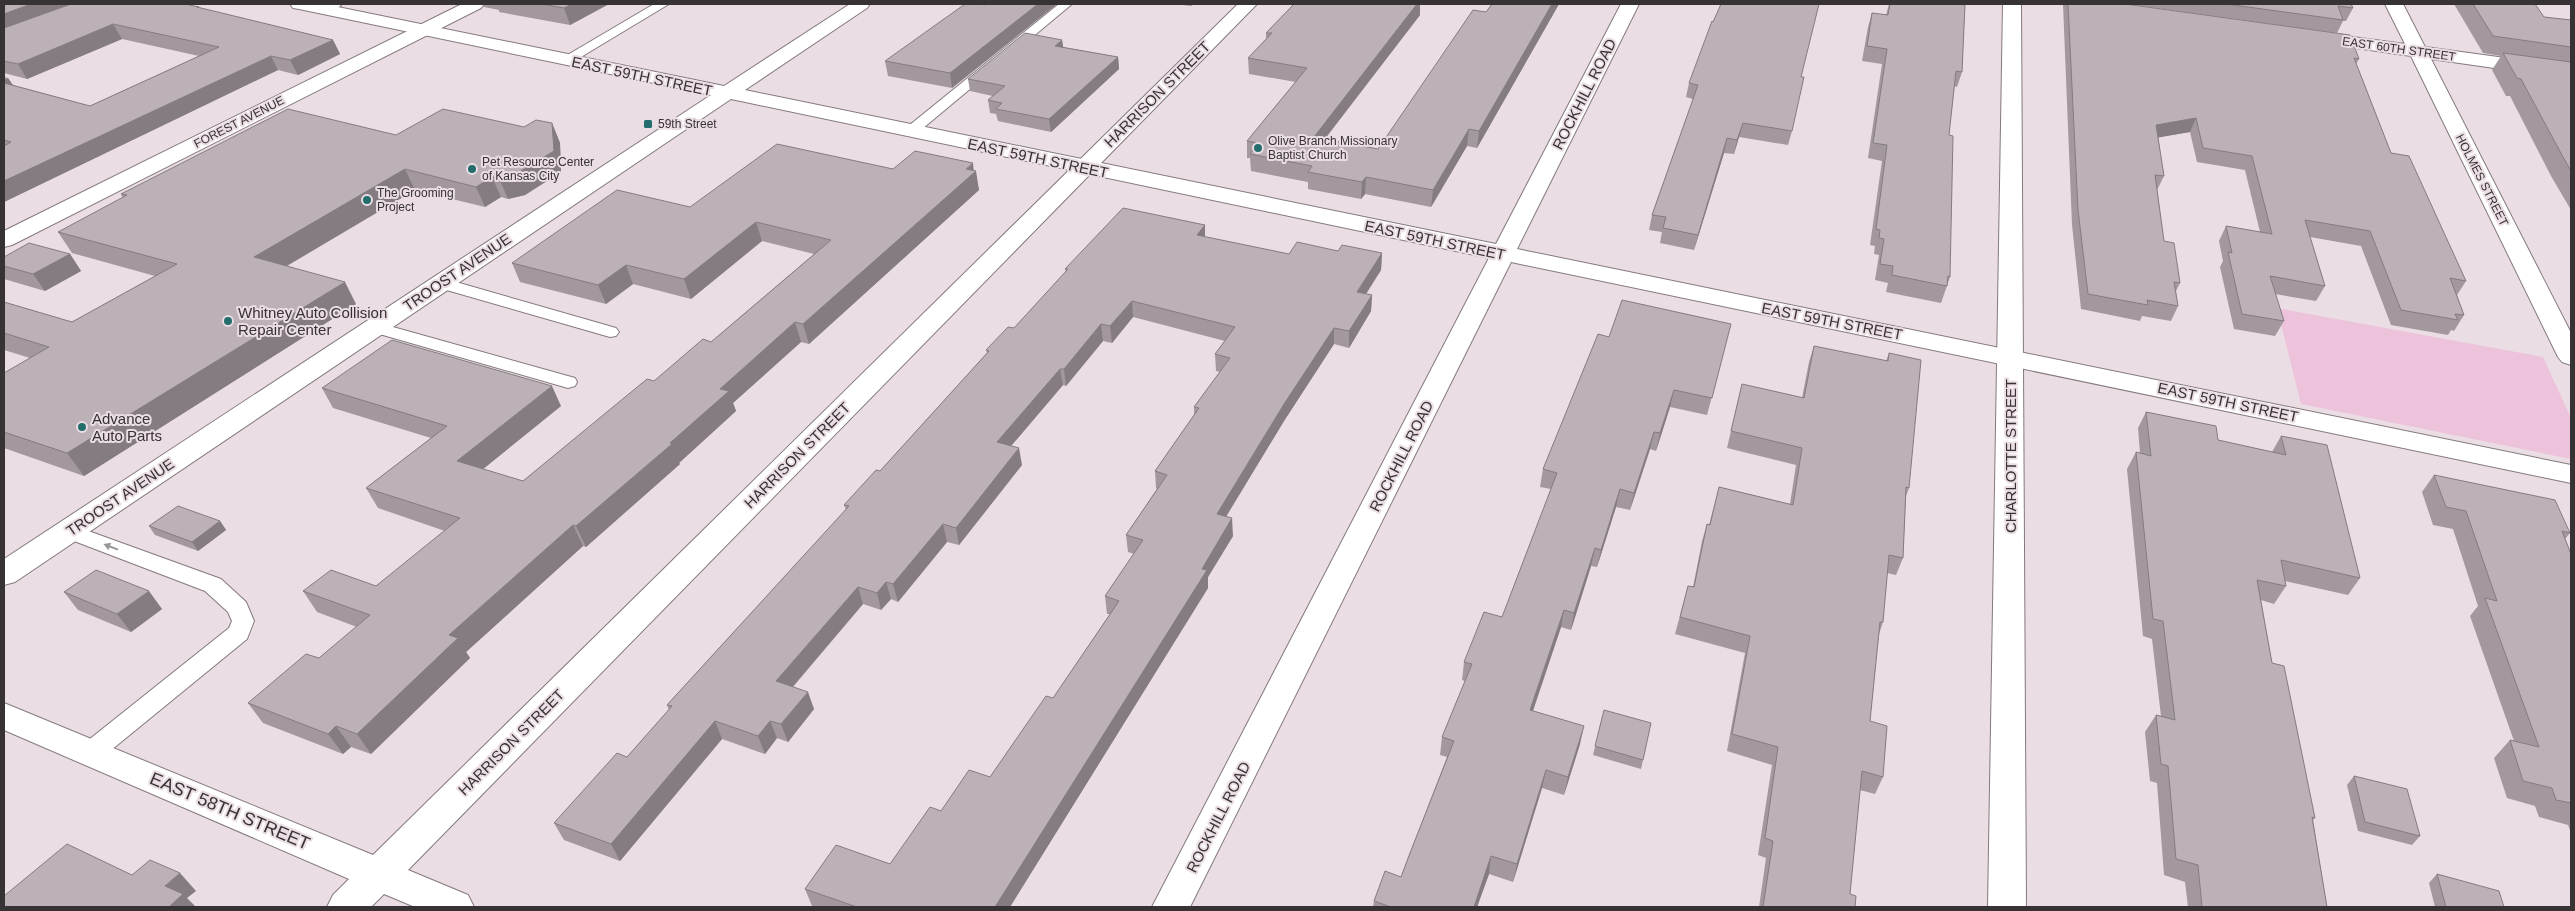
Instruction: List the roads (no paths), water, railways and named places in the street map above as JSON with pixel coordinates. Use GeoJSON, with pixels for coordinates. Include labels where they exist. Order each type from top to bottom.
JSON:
{"type":"FeatureCollection","features":[{"type":"Feature","properties":{"kind":"street","name":"EAST 59TH STREET"},"geometry":{"type":"LineString","coordinates":[[299,4],[332,7],[424,30],[566,60],[2571,474]]}},
{"type":"Feature","properties":{"kind":"street","name":"FOREST AVENUE"},"geometry":{"type":"LineString","coordinates":[[4,240],[475,4]]}},
{"type":"Feature","properties":{"kind":"street","name":"TROOST AVENUE"},"geometry":{"type":"LineString","coordinates":[[4,574],[861,4]]}},
{"type":"Feature","properties":{"kind":"street","name":"HARRISON STREET"},"geometry":{"type":"LineString","coordinates":[[346,907],[1248,4]]}},
{"type":"Feature","properties":{"kind":"street","name":"ROCKHILL ROAD"},"geometry":{"type":"LineString","coordinates":[[1172,907],[1630,4]]}},
{"type":"Feature","properties":{"kind":"street","name":"CHARLOTTE STREET"},"geometry":{"type":"LineString","coordinates":[[2007,907],[2012,4]]}},
{"type":"Feature","properties":{"kind":"street","name":"HOLMES STREET"},"geometry":{"type":"LineString","coordinates":[[2394,4],[2571,357]]}},
{"type":"Feature","properties":{"kind":"street","name":"EAST 60TH STREET"},"geometry":{"type":"LineString","coordinates":[[2301,35],[2571,73]]}},
{"type":"Feature","properties":{"kind":"street","name":"EAST 58TH STREET"},"geometry":{"type":"LineString","coordinates":[[4,716],[455,907]]}},
{"type":"Feature","properties":{"kind":"lane"},"geometry":{"type":"LineString","coordinates":[[566,60],[663,4]]}},
{"type":"Feature","properties":{"kind":"lane"},"geometry":{"type":"LineString","coordinates":[[911,131],[1066,4]]}},
{"type":"Feature","properties":{"kind":"lane"},"geometry":{"type":"LineString","coordinates":[[442,283],[610,332]]}},
{"type":"Feature","properties":{"kind":"lane"},"geometry":{"type":"LineString","coordinates":[[375,327],[568,382]]}},
{"type":"Feature","properties":{"kind":"lane"},"geometry":{"type":"LineString","coordinates":[[70,531],[213,585],[238,608],[243,621],[239,633],[90,753]]}},
{"type":"Feature","properties":{"kind":"place","name":"59th Street"},"geometry":{"type":"Point","coordinates":[648,124]}},
{"type":"Feature","properties":{"kind":"place","name":"Olive Branch Missionary Baptist Church"},"geometry":{"type":"Point","coordinates":[1258,148]}},
{"type":"Feature","properties":{"kind":"place","name":"Pet Resource Center of Kansas City"},"geometry":{"type":"Point","coordinates":[472,169]}},
{"type":"Feature","properties":{"kind":"place","name":"The Grooming Project"},"geometry":{"type":"Point","coordinates":[367,200]}},
{"type":"Feature","properties":{"kind":"place","name":"Whitney Auto Collision Repair Center"},"geometry":{"type":"Point","coordinates":[228,321]}},
{"type":"Feature","properties":{"kind":"place","name":"Advance Auto Parts"},"geometry":{"type":"Point","coordinates":[82,427]}}]}
